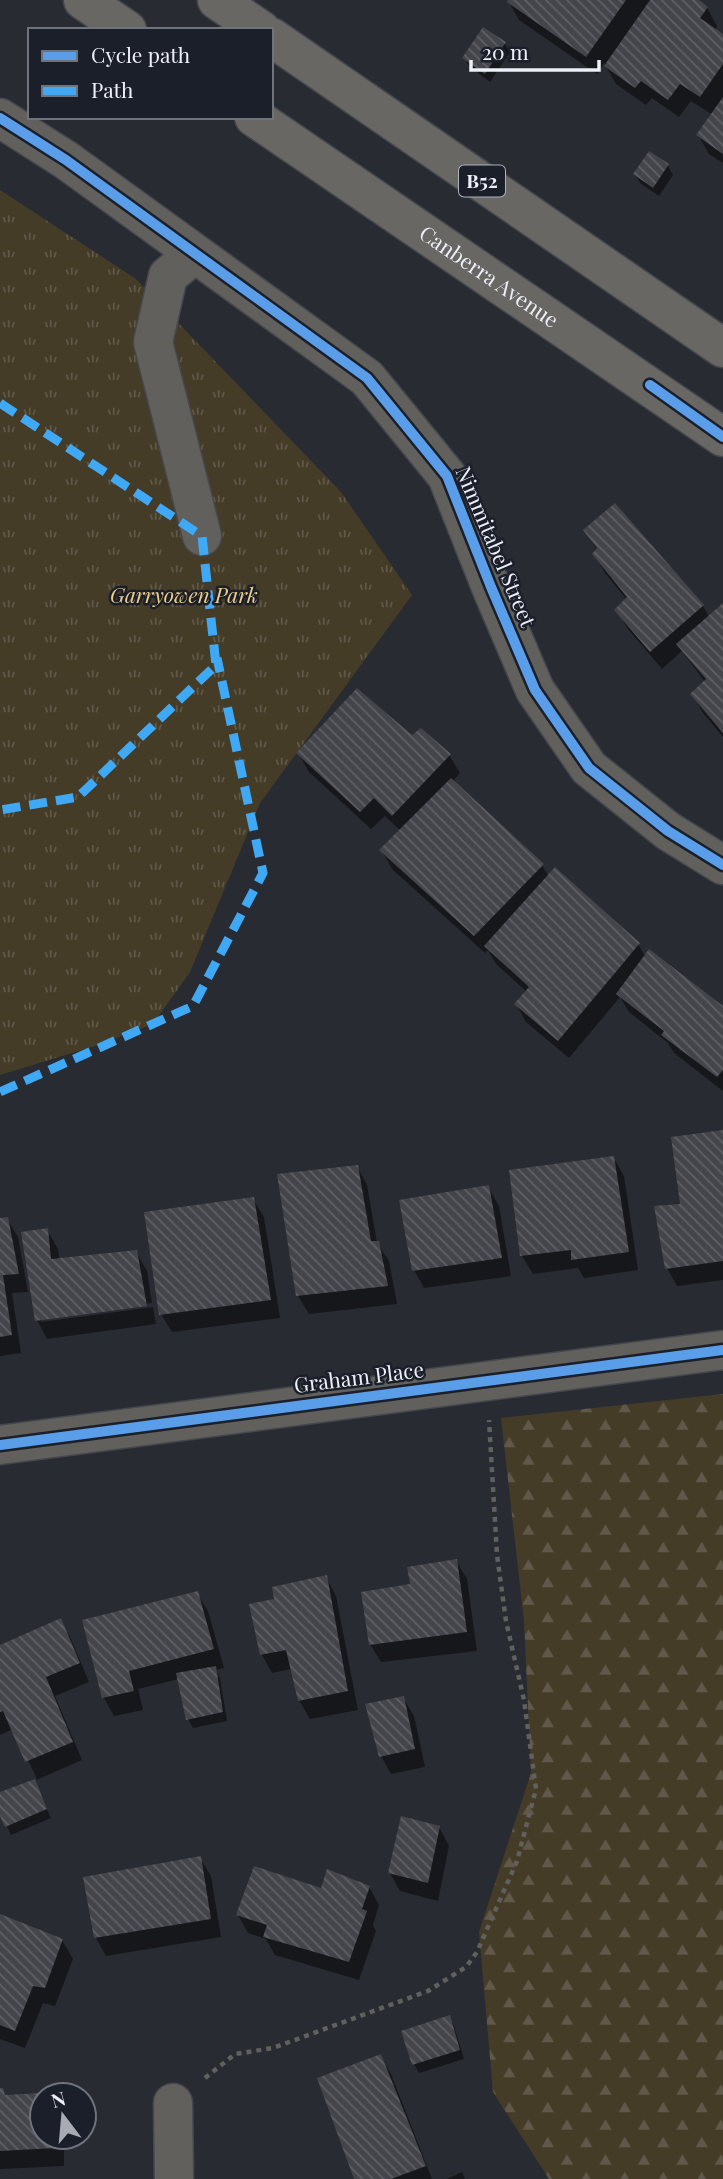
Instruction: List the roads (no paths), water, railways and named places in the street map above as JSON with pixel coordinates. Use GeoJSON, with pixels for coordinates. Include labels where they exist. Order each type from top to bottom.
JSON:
{"type":"FeatureCollection","features":[{"type":"Feature","properties":{"kind":"highway"},"geometry":{"type":"LineString","coordinates":[[83,0],[124,28]]}},
{"type":"Feature","properties":{"kind":"highway"},"geometry":{"type":"LineString","coordinates":[[218,0],[258,28]]}},
{"type":"Feature","properties":{"kind":"highway","name":"B52"},"geometry":{"type":"LineString","coordinates":[[273,38],[723,348]]}},
{"type":"Feature","properties":{"kind":"highway","name":"Canberra Avenue"},"geometry":{"type":"LineString","coordinates":[[257,119],[723,437]]}},
{"type":"Feature","properties":{"kind":"street","name":"Nimmitabel Street"},"geometry":{"type":"LineString","coordinates":[[0,118],[65,160],[366,378],[447,476],[535,690],[590,768],[668,831],[723,865]]}},
{"type":"Feature","properties":{"kind":"street"},"geometry":{"type":"LineString","coordinates":[[194,254],[168,276],[153,342],[202,536]]}},
{"type":"Feature","properties":{"kind":"street","name":"Graham Place"},"geometry":{"type":"LineString","coordinates":[[0,1445],[723,1350]]}},
{"type":"Feature","properties":{"kind":"street"},"geometry":{"type":"LineString","coordinates":[[0,1464],[38,1446],[71,1435]]}},
{"type":"Feature","properties":{"kind":"street"},"geometry":{"type":"LineString","coordinates":[[173,2103],[174,2179]]}},
{"type":"Feature","properties":{"kind":"park label","name":"Garryowen Park"},"geometry":{"type":"Point","coordinates":[184,596]}}]}
